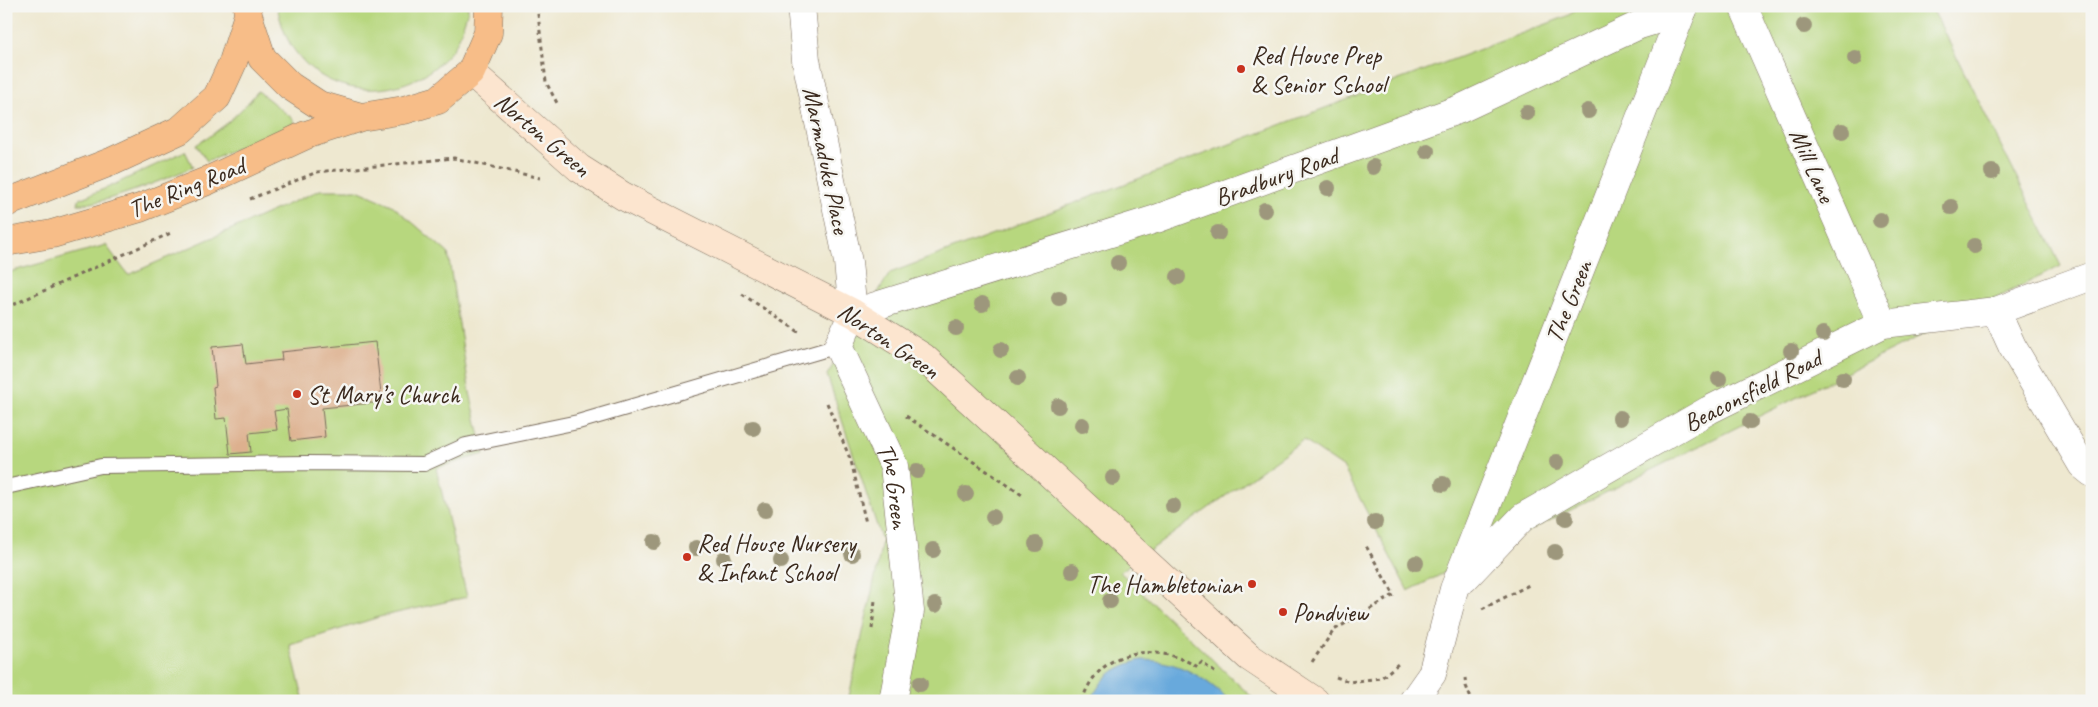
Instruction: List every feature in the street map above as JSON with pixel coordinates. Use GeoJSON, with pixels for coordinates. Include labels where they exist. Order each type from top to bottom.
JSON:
{"type":"FeatureCollection","features":[{"type":"Feature","properties":{"kind":"main road"},"geometry":{"type":"LineString","coordinates":[[471,72],[488,33],[490,6]]}},
{"type":"Feature","properties":{"kind":"main road"},"geometry":{"type":"LineString","coordinates":[[247,11],[262,58],[290,86],[319,104],[361,117]]}},
{"type":"Feature","properties":{"kind":"main road","name":"The Ring Road"},"geometry":{"type":"LineString","coordinates":[[6,203],[113,162],[180,130],[217,97],[233,62],[247,11]]}},
{"type":"Feature","properties":{"kind":"main road","name":"The Ring Road"},"geometry":{"type":"LineString","coordinates":[[6,242],[52,234],[140,208],[207,181],[306,135],[361,117],[404,110],[438,100],[471,72]]}},
{"type":"Feature","properties":{"kind":"main road","name":"Norton Green"},"geometry":{"type":"LineString","coordinates":[[471,72],[579,168],[623,196],[853,313],[923,357],[1249,657],[1315,701]]}},
{"type":"Feature","properties":{"kind":"street","name":"Marmaduke Place"},"geometry":{"type":"LineString","coordinates":[[801,6],[806,60],[848,262],[853,313]]}},
{"type":"Feature","properties":{"kind":"street","name":"Mill Lane"},"geometry":{"type":"LineString","coordinates":[[1743,6],[1883,324]]}},
{"type":"Feature","properties":{"kind":"street","name":"Bradbury Road"},"geometry":{"type":"LineString","coordinates":[[853,313],[1156,219],[1451,112],[1639,26],[1684,9]]}},
{"type":"Feature","properties":{"kind":"street","name":"The Green"},"geometry":{"type":"LineString","coordinates":[[1432,674],[1454,589],[1684,9]]}},
{"type":"Feature","properties":{"kind":"street","name":"Beaconsfield Road"},"geometry":{"type":"LineString","coordinates":[[1454,589],[1523,517],[1709,410],[1883,324],[1996,311],[2092,276]]}},
{"type":"Feature","properties":{"kind":"street"},"geometry":{"type":"LineString","coordinates":[[1996,311],[2012,346],[2082,465],[2092,473]]}},
{"type":"Feature","properties":{"kind":"street"},"geometry":{"type":"LineString","coordinates":[[838,346],[853,313]]}},
{"type":"Feature","properties":{"kind":"street","name":"The Green"},"geometry":{"type":"LineString","coordinates":[[838,346],[894,466],[910,611],[893,701]]}},
{"type":"Feature","properties":{"kind":"street"},"geometry":{"type":"LineString","coordinates":[[1413,701],[1432,674]]}},
{"type":"Feature","properties":{"kind":"lane"},"geometry":{"type":"LineString","coordinates":[[6,487],[100,466],[307,463],[424,464],[466,446],[578,422],[838,346]]}},
{"type":"Feature","properties":{"kind":"path"},"geometry":{"type":"LineString","coordinates":[[537,6],[546,82],[559,108]]}},
{"type":"Feature","properties":{"kind":"path"},"geometry":{"type":"LineString","coordinates":[[248,200],[317,172],[454,158],[544,179]]}},
{"type":"Feature","properties":{"kind":"path"},"geometry":{"type":"LineString","coordinates":[[6,308],[180,229]]}},
{"type":"Feature","properties":{"kind":"path"},"geometry":{"type":"LineString","coordinates":[[741,294],[799,332],[851,461],[867,524]]}},
{"type":"Feature","properties":{"kind":"path"},"geometry":{"type":"LineString","coordinates":[[905,415],[1030,500]]}},
{"type":"Feature","properties":{"kind":"path"},"geometry":{"type":"LineString","coordinates":[[1308,667],[1334,630],[1394,595],[1366,546]]}},
{"type":"Feature","properties":{"kind":"path"},"geometry":{"type":"LineString","coordinates":[[1480,610],[1530,584]]}},
{"type":"Feature","properties":{"kind":"path"},"geometry":{"type":"LineString","coordinates":[[872,634],[875,597]]}},
{"type":"Feature","properties":{"kind":"path"},"geometry":{"type":"LineString","coordinates":[[1082,701],[1099,671],[1117,657],[1146,652],[1184,658],[1198,667],[1201,662],[1222,678]]}},
{"type":"Feature","properties":{"kind":"path"},"geometry":{"type":"LineString","coordinates":[[1334,676],[1350,682],[1381,678],[1398,664],[1466,686]]}},
{"type":"Feature","properties":{"kind":"path"},"geometry":{"type":"LineString","coordinates":[[1465,669],[1466,686],[1472,701]]}},
{"type":"Feature","properties":{"kind":"green space"},"geometry":{"type":"Polygon","coordinates":[[[277,6],[468,6],[468,11],[456,44],[441,62],[423,75],[402,84],[380,89],[357,88],[335,83],[315,72],[290,44],[284,32],[277,6]]]}},
{"type":"Feature","properties":{"kind":"green space"},"geometry":{"type":"Polygon","coordinates":[[[1584,6],[1931,6],[2061,266],[1408,591],[1344,468],[1303,440],[1120,572],[1256,701],[848,701],[882,541],[827,375],[890,273],[1565,17],[1584,6]]]}},
{"type":"Feature","properties":{"kind":"green space"},"geometry":{"type":"Polygon","coordinates":[[[258,91],[293,119],[295,123],[207,161],[196,145],[230,121],[258,91]]]}},
{"type":"Feature","properties":{"kind":"green space"},"geometry":{"type":"Polygon","coordinates":[[[185,151],[193,167],[118,196],[78,204],[79,199],[185,151]]]}},
{"type":"Feature","properties":{"kind":"green space"},"geometry":{"type":"Polygon","coordinates":[[[320,190],[357,190],[392,205],[448,253],[469,388],[484,454],[436,468],[467,597],[379,617],[290,645],[304,701],[6,701],[6,273],[106,245],[128,275],[320,190]]]}},
{"type":"Feature","properties":{"kind":"water"},"geometry":{"type":"Polygon","coordinates":[[[1141,660],[1167,663],[1189,671],[1210,684],[1230,701],[1091,701],[1095,692],[1110,674],[1117,669],[1141,660]]]}},
{"type":"Feature","properties":{"kind":"building","name":"St Mary’s Church"},"geometry":{"type":"Polygon","coordinates":[[[375,342],[382,402],[322,408],[325,437],[291,441],[287,409],[274,411],[277,430],[249,433],[251,452],[230,454],[226,418],[216,419],[213,387],[216,386],[212,347],[243,344],[246,364],[282,360],[281,352],[375,342]]]}},
{"type":"Feature","properties":{"kind":"place","name":"Red House Prep & Senior School"},"geometry":{"type":"Point","coordinates":[1241,69]}},
{"type":"Feature","properties":{"kind":"place","name":"St Mary’s Church"},"geometry":{"type":"Point","coordinates":[297,394]}},
{"type":"Feature","properties":{"kind":"place","name":"Red House Nursery & Infant School"},"geometry":{"type":"Point","coordinates":[687,557]}},
{"type":"Feature","properties":{"kind":"place","name":"The Hambletonian"},"geometry":{"type":"Point","coordinates":[1252,584]}},
{"type":"Feature","properties":{"kind":"place","name":"Pondview"},"geometry":{"type":"Point","coordinates":[1283,612]}}]}
